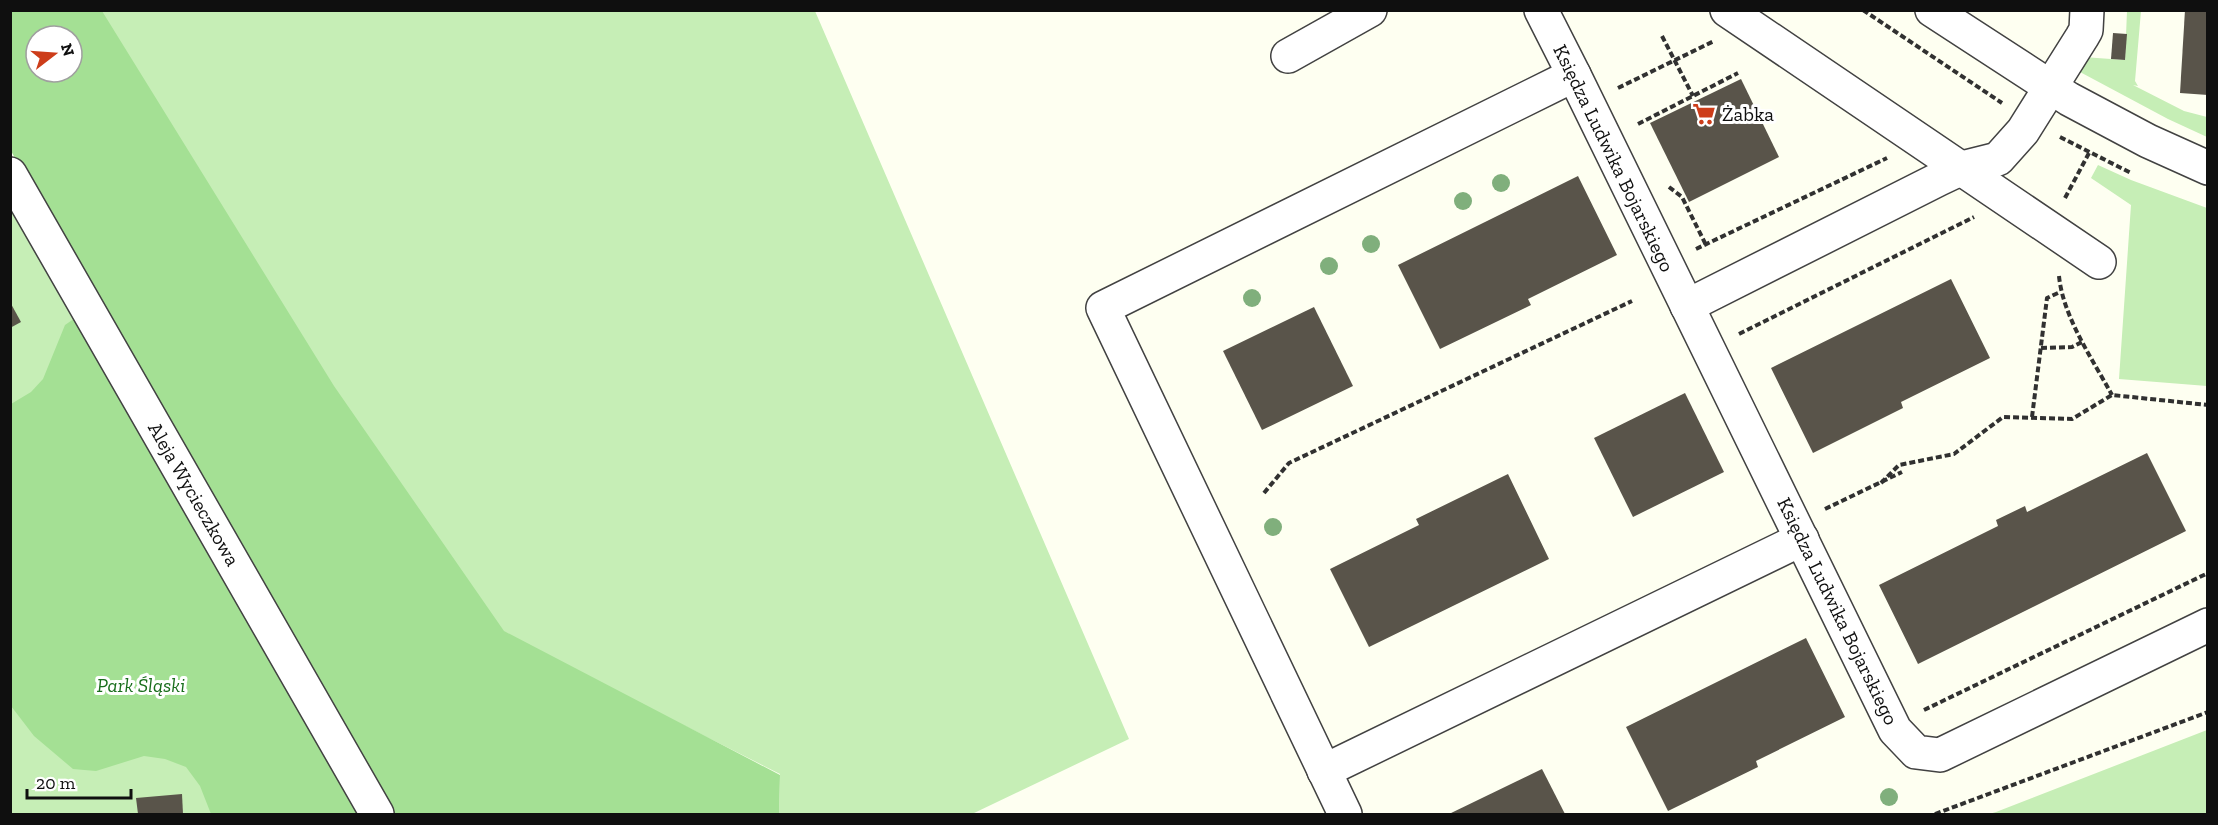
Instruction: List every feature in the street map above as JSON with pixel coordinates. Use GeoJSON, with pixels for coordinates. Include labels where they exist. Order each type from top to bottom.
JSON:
{"type":"FeatureCollection","features":[{"type":"Feature","properties":{"kind":"street"},"geometry":{"type":"LineString","coordinates":[[1288,56],[1370,10]]}},
{"type":"Feature","properties":{"kind":"street","name":"Księdza Ludwika Bojarskiego"},"geometry":{"type":"LineString","coordinates":[[1541,10],[1575,75],[1895,730],[1916,752],[1940,755],[2208,625]]}},
{"type":"Feature","properties":{"kind":"street"},"geometry":{"type":"LineString","coordinates":[[1932,10],[2052,88],[2136,135],[2208,168]]}},
{"type":"Feature","properties":{"kind":"street"},"geometry":{"type":"LineString","coordinates":[[1688,306],[1962,168],[1998,159],[2023,131],[2052,88],[2086,30],[2087,10]]}},
{"type":"Feature","properties":{"kind":"street"},"geometry":{"type":"LineString","coordinates":[[1723,25],[1924,143],[2099,262]]}},
{"type":"Feature","properties":{"kind":"street"},"geometry":{"type":"LineString","coordinates":[[1345,814],[1103,308],[1575,75]]}},
{"type":"Feature","properties":{"kind":"street","name":"Aleja Wycieczkowa"},"geometry":{"type":"LineString","coordinates":[[10,174],[377,814]]}},
{"type":"Feature","properties":{"kind":"street"},"geometry":{"type":"LineString","coordinates":[[1324,771],[1802,539]]}},
{"type":"Feature","properties":{"kind":"path"},"geometry":{"type":"LineString","coordinates":[[1863,10],[2001,103]]}},
{"type":"Feature","properties":{"kind":"path"},"geometry":{"type":"LineString","coordinates":[[1614,90],[1676,60],[1723,25]]}},
{"type":"Feature","properties":{"kind":"path"},"geometry":{"type":"LineString","coordinates":[[1662,36],[1694,96]]}},
{"type":"Feature","properties":{"kind":"path"},"geometry":{"type":"LineString","coordinates":[[1638,124],[1738,73]]}},
{"type":"Feature","properties":{"kind":"path"},"geometry":{"type":"LineString","coordinates":[[1696,249],[1860,170],[1924,143]]}},
{"type":"Feature","properties":{"kind":"path"},"geometry":{"type":"LineString","coordinates":[[2064,201],[2089,153]]}},
{"type":"Feature","properties":{"kind":"path"},"geometry":{"type":"LineString","coordinates":[[1684,200],[1706,245]]}},
{"type":"Feature","properties":{"kind":"path"},"geometry":{"type":"LineString","coordinates":[[1738,334],[1984,212]]}},
{"type":"Feature","properties":{"kind":"path"},"geometry":{"type":"LineString","coordinates":[[2059,275],[2060,292],[2082,342],[2112,395]]}},
{"type":"Feature","properties":{"kind":"path"},"geometry":{"type":"LineString","coordinates":[[2032,417],[2047,298],[2060,292]]}},
{"type":"Feature","properties":{"kind":"path"},"geometry":{"type":"LineString","coordinates":[[1264,494],[1288,463],[1632,301]]}},
{"type":"Feature","properties":{"kind":"path"},"geometry":{"type":"LineString","coordinates":[[2041,348],[2072,347],[2082,342]]}},
{"type":"Feature","properties":{"kind":"path"},"geometry":{"type":"LineString","coordinates":[[1881,483],[1899,465],[1953,454],[2003,417],[2072,419],[2112,395],[2208,405]]}},
{"type":"Feature","properties":{"kind":"path"},"geometry":{"type":"LineString","coordinates":[[1823,510],[1902,472]]}},
{"type":"Feature","properties":{"kind":"path"},"geometry":{"type":"LineString","coordinates":[[1915,715],[2208,573]]}},
{"type":"Feature","properties":{"kind":"path"},"geometry":{"type":"LineString","coordinates":[[1935,814],[2208,712]]}},
{"type":"Feature","properties":{"kind":"green space"},"geometry":{"type":"Polygon","coordinates":[[[10,11],[815,11],[1129,739],[972,814],[779,814],[780,774],[685,726],[515,692],[81,84],[84,84],[84,24],[24,24],[10,11]]]}},
{"type":"Feature","properties":{"kind":"green space"},"geometry":{"type":"Polygon","coordinates":[[[10,11],[102,11],[334,386],[504,631],[780,775],[779,814],[392,814],[11,151],[10,11]]]}},
{"type":"Feature","properties":{"kind":"green space"},"geometry":{"type":"Polygon","coordinates":[[[2127,11],[2141,11],[2135,81],[2138,86],[2133,85],[2184,111],[2207,117],[2207,137],[2080,72],[2083,57],[2125,60],[2127,11]]]}},
{"type":"Feature","properties":{"kind":"green space"},"geometry":{"type":"Polygon","coordinates":[[[2098,165],[2131,180],[2207,208],[2207,386],[2119,379],[2131,205],[2091,178],[2098,165]]]}},
{"type":"Feature","properties":{"kind":"green space","name":"Park Śląski"},"geometry":{"type":"Polygon","coordinates":[[[11,197],[364,814],[11,814],[11,197]]]}},
{"type":"Feature","properties":{"kind":"green space","name":"Park Śląski"},"geometry":{"type":"Polygon","coordinates":[[[78,316],[364,814],[211,814],[200,786],[186,767],[165,759],[144,756],[96,771],[73,769],[34,736],[11,706],[11,404],[31,392],[43,379],[65,325],[78,316]]]}},
{"type":"Feature","properties":{"kind":"green space"},"geometry":{"type":"Polygon","coordinates":[[[2207,730],[2207,814],[1989,814],[1996,812],[2207,730]]]}},
{"type":"Feature","properties":{"kind":"building"},"geometry":{"type":"Polygon","coordinates":[[[2185,10],[2208,10],[2208,95],[2180,93],[2185,10]]]}},
{"type":"Feature","properties":{"kind":"building"},"geometry":{"type":"Polygon","coordinates":[[[2113,33],[2127,34],[2125,60],[2111,59],[2113,33]]]}},
{"type":"Feature","properties":{"kind":"building"},"geometry":{"type":"Polygon","coordinates":[[[1741,79],[1779,157],[1689,202],[1650,123],[1741,79]]]}},
{"type":"Feature","properties":{"kind":"building"},"geometry":{"type":"Polygon","coordinates":[[[1578,176],[1617,255],[1528,299],[1531,305],[1440,349],[1398,265],[1578,176]]]}},
{"type":"Feature","properties":{"kind":"building"},"geometry":{"type":"Polygon","coordinates":[[[1951,279],[1990,358],[1901,402],[1903,408],[1813,453],[1771,368],[1951,279]]]}},
{"type":"Feature","properties":{"kind":"building"},"geometry":{"type":"Polygon","coordinates":[[[10,302],[21,322],[10,328],[10,302]]]}},
{"type":"Feature","properties":{"kind":"building"},"geometry":{"type":"Polygon","coordinates":[[[1314,307],[1353,386],[1262,430],[1223,351],[1314,307]]]}},
{"type":"Feature","properties":{"kind":"building"},"geometry":{"type":"Polygon","coordinates":[[[1685,393],[1724,472],[1633,517],[1594,438],[1685,393]]]}},
{"type":"Feature","properties":{"kind":"building"},"geometry":{"type":"Polygon","coordinates":[[[2147,453],[2186,531],[1918,664],[1879,585],[1998,526],[1996,520],[2025,506],[2027,512],[2147,453]]]}},
{"type":"Feature","properties":{"kind":"building"},"geometry":{"type":"Polygon","coordinates":[[[1508,474],[1549,559],[1369,647],[1330,569],[1419,525],[1416,519],[1508,474]]]}},
{"type":"Feature","properties":{"kind":"building"},"geometry":{"type":"Polygon","coordinates":[[[1806,638],[1845,717],[1756,761],[1758,767],[1668,811],[1626,727],[1806,638]]]}},
{"type":"Feature","properties":{"kind":"building"},"geometry":{"type":"Polygon","coordinates":[[[1542,769],[1565,814],[1449,814],[1542,769]]]}},
{"type":"Feature","properties":{"kind":"building"},"geometry":{"type":"Polygon","coordinates":[[[182,794],[183,814],[138,814],[136,798],[182,794]]]}},
{"type":"Feature","properties":{"kind":"place","name":"Żabka"},"geometry":{"type":"Point","coordinates":[1704,114]}}]}
